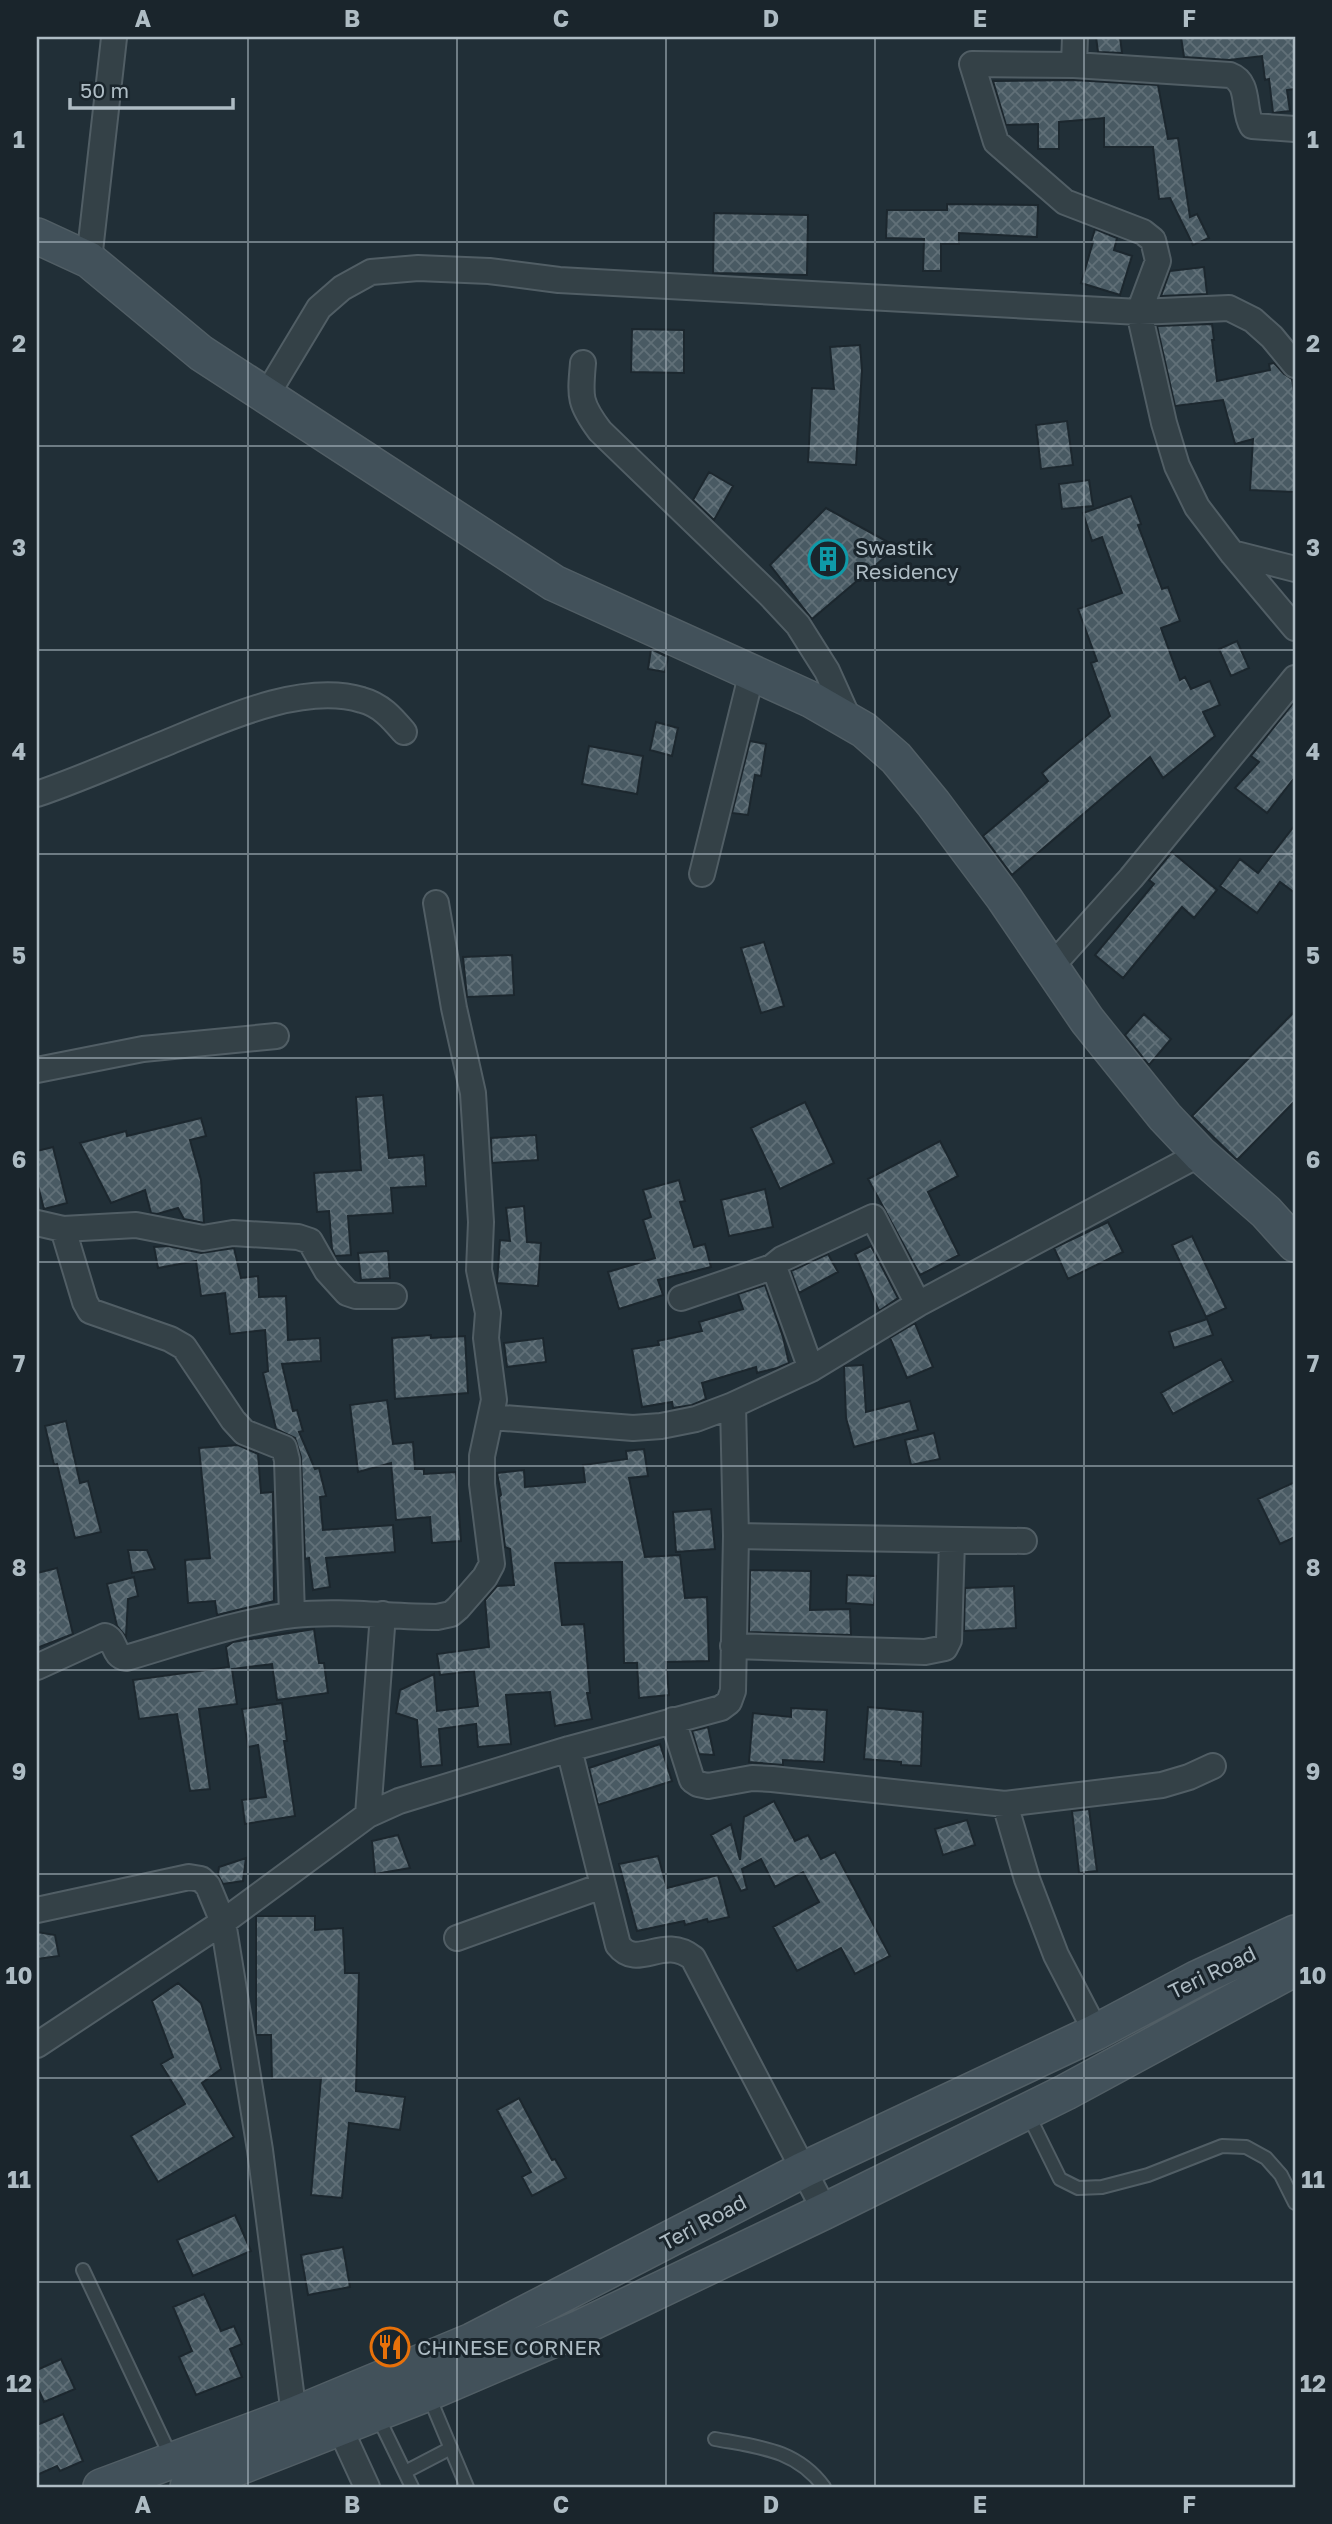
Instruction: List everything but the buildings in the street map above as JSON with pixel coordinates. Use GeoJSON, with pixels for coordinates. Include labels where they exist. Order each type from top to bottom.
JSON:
{"type":"FeatureCollection","features":[{"type":"Feature","properties":{"kind":"street"},"geometry":{"type":"LineString","coordinates":[[1074,65],[1075,37]]}},
{"type":"Feature","properties":{"kind":"street"},"geometry":{"type":"LineString","coordinates":[[89,260],[114,38]]}},
{"type":"Feature","properties":{"kind":"street"},"geometry":{"type":"LineString","coordinates":[[1295,129],[1252,126],[1246,110],[1244,88],[1240,81],[1230,75],[1074,65],[972,64],[996,142],[1065,202],[1143,232],[1153,240],[1158,261],[1139,312],[1164,423],[1177,466],[1197,507],[1295,628]]}},
{"type":"Feature","properties":{"kind":"street"},"geometry":{"type":"LineString","coordinates":[[37,236],[89,260],[201,353],[554,583],[812,700],[864,730],[903,767],[1004,898],[1118,1060],[1164,1117],[1200,1154],[1266,1212],[1295,1244]]}},
{"type":"Feature","properties":{"kind":"street"},"geometry":{"type":"LineString","coordinates":[[266,396],[320,308],[342,288],[372,272],[418,268],[489,271],[559,280],[1139,312],[1228,308],[1253,320],[1272,337],[1295,365]]}},
{"type":"Feature","properties":{"kind":"street"},"geometry":{"type":"LineString","coordinates":[[583,363],[580,392],[584,411],[600,432],[798,625],[827,671],[850,722]]}},
{"type":"Feature","properties":{"kind":"street"},"geometry":{"type":"LineString","coordinates":[[1232,553],[1295,569]]}},
{"type":"Feature","properties":{"kind":"street"},"geometry":{"type":"LineString","coordinates":[[702,874],[752,672]]}},
{"type":"Feature","properties":{"kind":"street"},"geometry":{"type":"LineString","coordinates":[[1051,967],[1131,878],[1295,678]]}},
{"type":"Feature","properties":{"kind":"street"},"geometry":{"type":"LineString","coordinates":[[37,794],[234,715],[303,697],[334,696],[363,700],[387,712],[404,732]]}},
{"type":"Feature","properties":{"kind":"street"},"geometry":{"type":"LineString","coordinates":[[37,1667],[105,1636],[112,1640],[117,1653],[126,1658],[236,1626],[292,1615],[383,1614],[423,1617],[451,1614],[489,1570],[492,1555],[482,1484],[482,1456],[494,1400],[486,1338],[488,1313],[479,1270],[481,1222],[475,1112],[469,1068],[454,1008],[436,903]]}},
{"type":"Feature","properties":{"kind":"street"},"geometry":{"type":"LineString","coordinates":[[37,1069],[143,1049],[276,1036]]}},
{"type":"Feature","properties":{"kind":"street"},"geometry":{"type":"LineString","coordinates":[[491,1417],[633,1428],[695,1419],[733,1405],[811,1369],[918,1304],[1200,1154]]}},
{"type":"Feature","properties":{"kind":"street"},"geometry":{"type":"LineString","coordinates":[[681,1298],[772,1267],[782,1259],[873,1217],[918,1304]]}},
{"type":"Feature","properties":{"kind":"street"},"geometry":{"type":"LineString","coordinates":[[37,1223],[63,1229],[136,1225],[203,1238],[233,1233],[298,1237],[310,1241],[327,1270],[347,1293],[356,1296],[394,1296]]}},
{"type":"Feature","properties":{"kind":"street"},"geometry":{"type":"LineString","coordinates":[[63,1229],[90,1311],[170,1339],[184,1347],[244,1432],[284,1448],[287,1460],[292,1615]]}},
{"type":"Feature","properties":{"kind":"street"},"geometry":{"type":"LineString","coordinates":[[777,1275],[811,1369]]}},
{"type":"Feature","properties":{"kind":"street"},"geometry":{"type":"LineString","coordinates":[[37,2045],[223,1922],[368,1815],[399,1801],[569,1749],[721,1708],[729,1702],[733,1691],[736,1536],[733,1405]]}},
{"type":"Feature","properties":{"kind":"street"},"geometry":{"type":"LineString","coordinates":[[736,1536],[1024,1541]]}},
{"type":"Feature","properties":{"kind":"street"},"geometry":{"type":"LineString","coordinates":[[733,1646],[925,1652],[944,1648],[948,1640],[952,1541]]}},
{"type":"Feature","properties":{"kind":"street"},"geometry":{"type":"LineString","coordinates":[[368,1815],[383,1614]]}},
{"type":"Feature","properties":{"kind":"street"},"geometry":{"type":"LineString","coordinates":[[673,1720],[692,1780],[708,1786],[752,1778],[772,1779],[1005,1804],[1162,1785],[1213,1766]]}},
{"type":"Feature","properties":{"kind":"street"},"geometry":{"type":"LineString","coordinates":[[569,1749],[618,1945],[632,1956],[673,1948],[684,1951],[693,1958],[825,2211]]}},
{"type":"Feature","properties":{"kind":"street"},"geometry":{"type":"LineString","coordinates":[[1005,1804],[1027,1880],[1056,1955],[1096,2032]]}},
{"type":"Feature","properties":{"kind":"street"},"geometry":{"type":"LineString","coordinates":[[37,1910],[189,1877],[201,1879],[208,1886],[223,1922],[260,2150],[294,2415]]}},
{"type":"Feature","properties":{"kind":"street"},"geometry":{"type":"LineString","coordinates":[[457,1938],[603,1885]]}},
{"type":"Feature","properties":{"kind":"street","name":"Teri Road"},"geometry":{"type":"LineString","coordinates":[[101,2487],[180,2474],[239,2450],[294,2415],[423,2378],[472,2341],[803,2170],[1096,2032],[1196,1979],[1295,1933]]}},
{"type":"Feature","properties":{"kind":"street"},"geometry":{"type":"LineString","coordinates":[[239,2450],[340,2426],[376,2413],[423,2378],[580,2328],[1026,2111],[1295,1968]]}},
{"type":"Feature","properties":{"kind":"street"},"geometry":{"type":"LineString","coordinates":[[340,2426],[367,2487]]}},
{"type":"Feature","properties":{"kind":"lane"},"geometry":{"type":"LineString","coordinates":[[1026,2111],[1060,2179],[1078,2188],[1102,2187],[1148,2175],[1222,2146],[1246,2147],[1266,2158],[1281,2175],[1295,2203]]}},
{"type":"Feature","properties":{"kind":"lane"},"geometry":{"type":"LineString","coordinates":[[83,2270],[180,2474]]}},
{"type":"Feature","properties":{"kind":"lane"},"geometry":{"type":"LineString","coordinates":[[423,2378],[467,2487]]}},
{"type":"Feature","properties":{"kind":"lane"},"geometry":{"type":"LineString","coordinates":[[376,2413],[412,2487]]}},
{"type":"Feature","properties":{"kind":"lane"},"geometry":{"type":"LineString","coordinates":[[715,2439],[770,2449],[793,2458],[813,2472],[824,2487]]}},
{"type":"Feature","properties":{"kind":"lane"},"geometry":{"type":"LineString","coordinates":[[405,2472],[451,2448]]}},
{"type":"Feature","properties":{"kind":"place","name":"Swastik Residency"},"geometry":{"type":"Point","coordinates":[828,559]}},
{"type":"Feature","properties":{"kind":"place","name":"CHINESE CORNER"},"geometry":{"type":"Point","coordinates":[390,2347]}}]}
